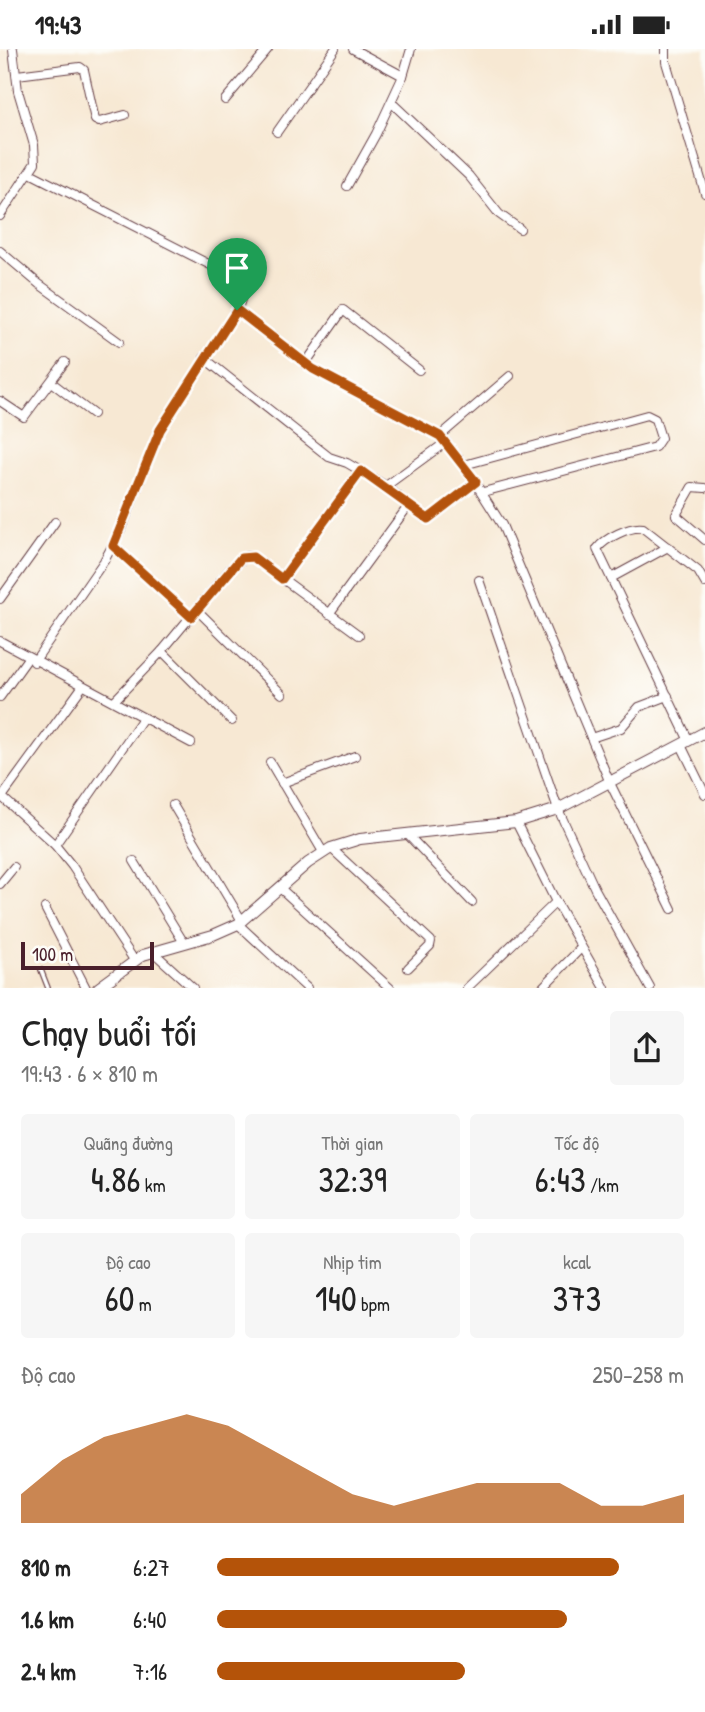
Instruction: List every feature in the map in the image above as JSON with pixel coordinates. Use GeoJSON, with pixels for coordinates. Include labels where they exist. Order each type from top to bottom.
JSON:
{"type":"FeatureCollection","features":[{"type":"Feature","properties":{"kind":"street"},"geometry":{"type":"LineString","coordinates":[[0,216],[35,163],[34,145],[22,110],[13,49]]}},
{"type":"Feature","properties":{"kind":"street"},"geometry":{"type":"LineString","coordinates":[[225,100],[268,49]]}},
{"type":"Feature","properties":{"kind":"street"},"geometry":{"type":"LineString","coordinates":[[277,132],[335,49]]}},
{"type":"Feature","properties":{"kind":"street"},"geometry":{"type":"LineString","coordinates":[[353,49],[403,76]]}},
{"type":"Feature","properties":{"kind":"street"},"geometry":{"type":"LineString","coordinates":[[347,186],[392,103],[411,49]]}},
{"type":"Feature","properties":{"kind":"street"},"geometry":{"type":"LineString","coordinates":[[666,49],[666,62],[705,193]]}},
{"type":"Feature","properties":{"kind":"street"},"geometry":{"type":"LineString","coordinates":[[17,75],[80,67],[84,70],[95,120],[99,123],[125,115]]}},
{"type":"Feature","properties":{"kind":"street"},"geometry":{"type":"LineString","coordinates":[[392,103],[469,176],[499,213],[520,229]]}},
{"type":"Feature","properties":{"kind":"street"},"geometry":{"type":"LineString","coordinates":[[0,697],[31,660],[113,546],[150,449],[204,358],[237,310],[243,291],[236,279],[30,173]]}},
{"type":"Feature","properties":{"kind":"street"},"geometry":{"type":"LineString","coordinates":[[0,251],[38,284],[119,342]]}},
{"type":"Feature","properties":{"kind":"street"},"geometry":{"type":"LineString","coordinates":[[237,310],[305,364],[443,439],[464,465],[483,492],[514,551],[610,783],[672,909]]}},
{"type":"Feature","properties":{"kind":"street"},"geometry":{"type":"LineString","coordinates":[[305,364],[343,310],[419,370]]}},
{"type":"Feature","properties":{"kind":"street"},"geometry":{"type":"LineString","coordinates":[[204,358],[329,457],[361,471],[428,519],[476,482]]}},
{"type":"Feature","properties":{"kind":"street"},"geometry":{"type":"LineString","coordinates":[[0,401],[24,417],[65,362]]}},
{"type":"Feature","properties":{"kind":"street"},"geometry":{"type":"LineString","coordinates":[[386,487],[443,439],[510,376]]}},
{"type":"Feature","properties":{"kind":"street"},"geometry":{"type":"LineString","coordinates":[[51,382],[93,414]]}},
{"type":"Feature","properties":{"kind":"street"},"geometry":{"type":"LineString","coordinates":[[464,465],[648,415],[655,418],[661,438],[655,447],[483,492]]}},
{"type":"Feature","properties":{"kind":"street"},"geometry":{"type":"LineString","coordinates":[[282,579],[361,471]]}},
{"type":"Feature","properties":{"kind":"street"},"geometry":{"type":"LineString","coordinates":[[705,488],[692,487],[676,515],[705,540]]}},
{"type":"Feature","properties":{"kind":"street"},"geometry":{"type":"LineString","coordinates":[[329,614],[409,505]]}},
{"type":"Feature","properties":{"kind":"street"},"geometry":{"type":"LineString","coordinates":[[0,599],[55,522]]}},
{"type":"Feature","properties":{"kind":"street"},"geometry":{"type":"LineString","coordinates":[[705,583],[698,571],[643,528],[636,527],[603,542],[597,549],[668,696],[705,794]]}},
{"type":"Feature","properties":{"kind":"street"},"geometry":{"type":"LineString","coordinates":[[113,546],[194,613],[282,694]]}},
{"type":"Feature","properties":{"kind":"street"},"geometry":{"type":"LineString","coordinates":[[611,578],[668,547]]}},
{"type":"Feature","properties":{"kind":"street"},"geometry":{"type":"LineString","coordinates":[[114,701],[162,651],[241,558],[253,557],[359,635]]}},
{"type":"Feature","properties":{"kind":"street"},"geometry":{"type":"LineString","coordinates":[[479,580],[558,809],[596,889],[650,988]]}},
{"type":"Feature","properties":{"kind":"street"},"geometry":{"type":"LineString","coordinates":[[0,641],[31,660],[191,743]]}},
{"type":"Feature","properties":{"kind":"street"},"geometry":{"type":"LineString","coordinates":[[162,651],[232,721]]}},
{"type":"Feature","properties":{"kind":"street"},"geometry":{"type":"LineString","coordinates":[[82,687],[2,797],[55,845],[82,880],[134,960]]}},
{"type":"Feature","properties":{"kind":"street"},"geometry":{"type":"LineString","coordinates":[[591,738],[621,728],[639,707],[668,696]]}},
{"type":"Feature","properties":{"kind":"street"},"geometry":{"type":"LineString","coordinates":[[55,845],[144,718]]}},
{"type":"Feature","properties":{"kind":"street"},"geometry":{"type":"LineString","coordinates":[[107,985],[134,960],[152,951],[240,923],[327,850],[360,839],[516,822],[558,809],[705,733]]}},
{"type":"Feature","properties":{"kind":"street"},"geometry":{"type":"LineString","coordinates":[[282,783],[355,756]]}},
{"type":"Feature","properties":{"kind":"street"},"geometry":{"type":"LineString","coordinates":[[270,762],[327,850],[431,941],[430,946],[408,968]]}},
{"type":"Feature","properties":{"kind":"street"},"geometry":{"type":"LineString","coordinates":[[173,806],[240,923],[307,988]]}},
{"type":"Feature","properties":{"kind":"street"},"geometry":{"type":"LineString","coordinates":[[516,822],[556,902],[605,988]]}},
{"type":"Feature","properties":{"kind":"street"},"geometry":{"type":"LineString","coordinates":[[407,834],[472,902]]}},
{"type":"Feature","properties":{"kind":"street"},"geometry":{"type":"LineString","coordinates":[[134,861],[184,943]]}},
{"type":"Feature","properties":{"kind":"street"},"geometry":{"type":"LineString","coordinates":[[1,880],[14,867]]}},
{"type":"Feature","properties":{"kind":"street"},"geometry":{"type":"LineString","coordinates":[[280,888],[390,988]]}},
{"type":"Feature","properties":{"kind":"street"},"geometry":{"type":"LineString","coordinates":[[467,988],[556,902]]}},
{"type":"Feature","properties":{"kind":"street"},"geometry":{"type":"LineString","coordinates":[[45,908],[86,988]]}},
{"type":"Feature","properties":{"kind":"street"},"geometry":{"type":"LineString","coordinates":[[542,988],[581,948]]}},
{"type":"Feature","properties":{"kind":"street"},"geometry":{"type":"LineString","coordinates":[[152,951],[193,988]]}},
{"type":"Feature","properties":{"kind":"lane"},"geometry":{"type":"LineString","coordinates":[[41,970],[48,988]]}},
{"type":"Feature","properties":{"kind":"route"},"geometry":{"type":"LineString","coordinates":[[237,310],[313,369],[440,436],[476,482],[428,519],[361,471],[282,579],[253,557],[241,558],[191,617],[113,546],[150,449],[186,386],[237,310]]}}]}
